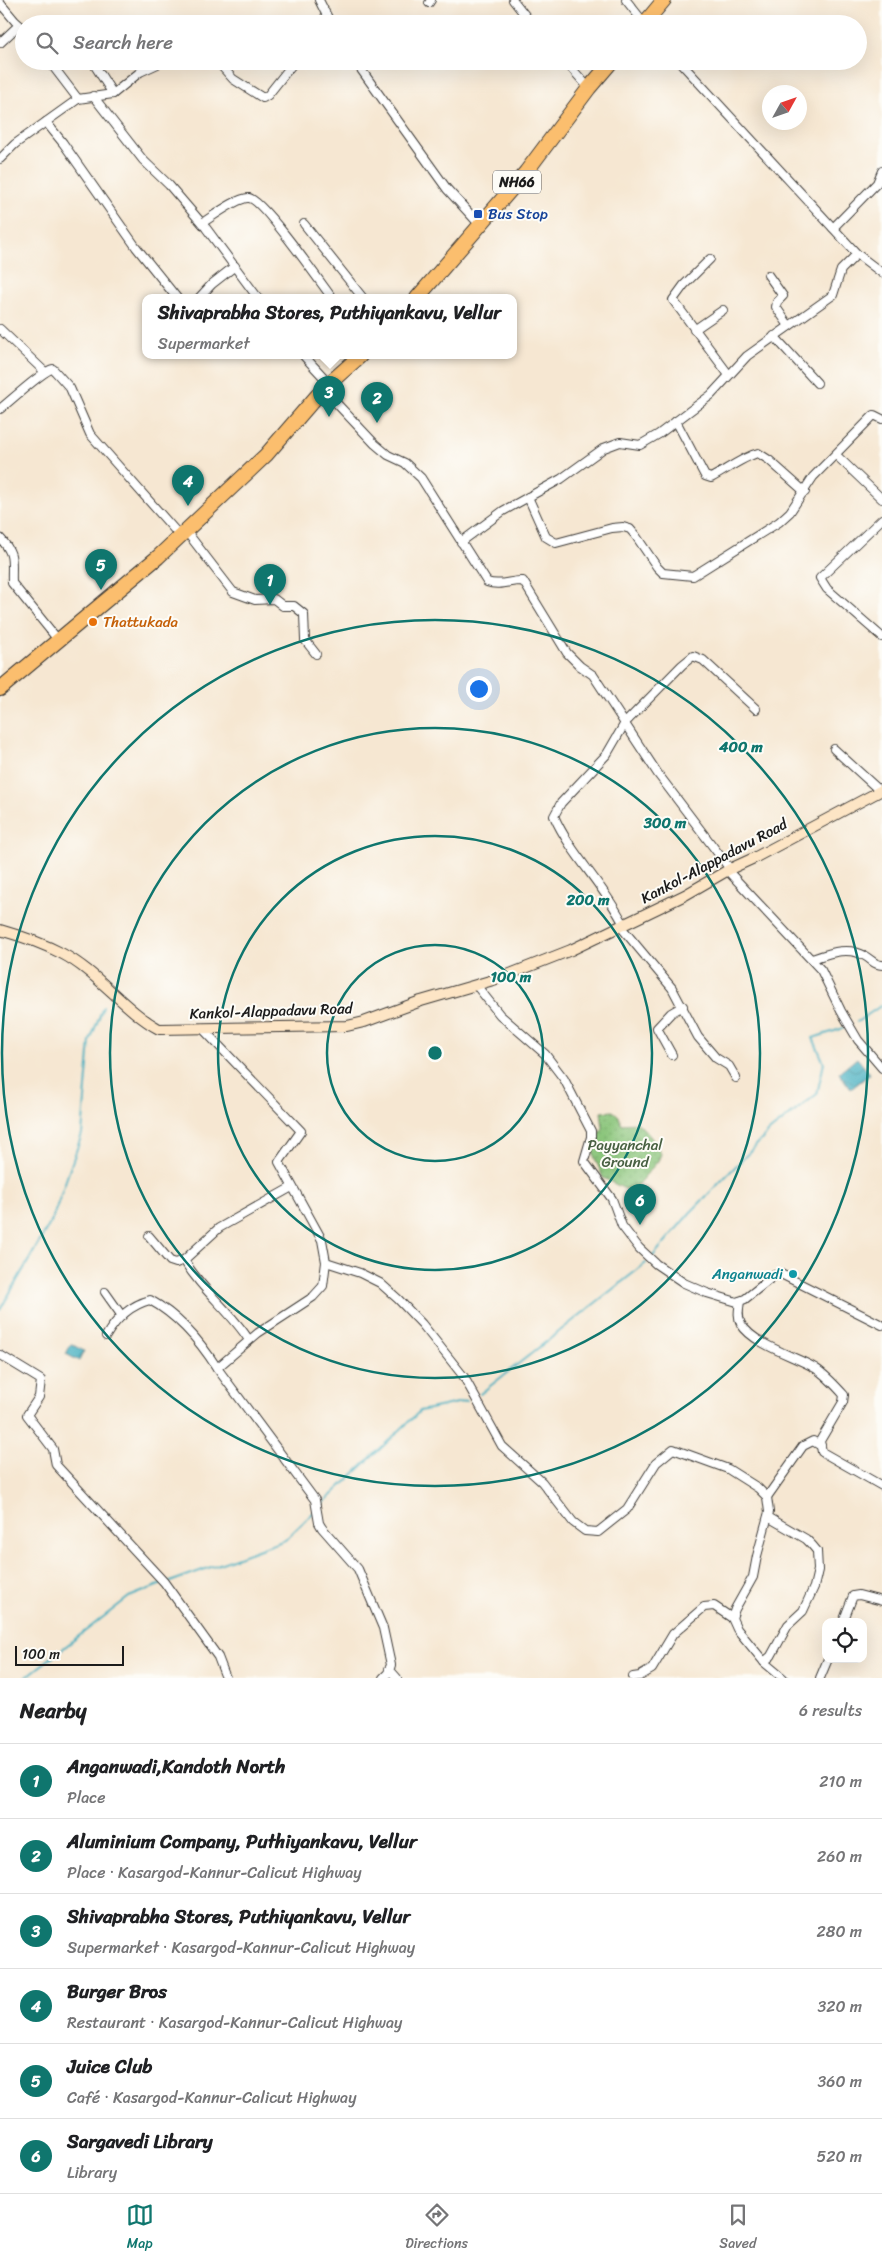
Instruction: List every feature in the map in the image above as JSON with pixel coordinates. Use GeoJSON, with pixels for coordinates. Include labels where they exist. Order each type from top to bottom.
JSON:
{"type":"FeatureCollection","features":[{"type":"Feature","properties":{"kind":"highway"},"geometry":{"type":"LineString","coordinates":[[652,15],[664,0]]}},
{"type":"Feature","properties":{"kind":"highway","name":"NH66"},"geometry":{"type":"LineString","coordinates":[[420,294],[526,172],[604,70]]}},
{"type":"Feature","properties":{"kind":"highway"},"geometry":{"type":"LineString","coordinates":[[0,689],[59,642],[183,533],[266,456],[326,387],[357,359]]}},
{"type":"Feature","properties":{"kind":"main road","name":"Kankol-Alappadavu Road"},"geometry":{"type":"LineString","coordinates":[[0,930],[29,939],[63,954],[93,976],[141,1019],[159,1029],[346,1026],[364,1022],[421,1001],[476,985],[571,950],[685,895],[881,790]]}},
{"type":"Feature","properties":{"kind":"street"},"geometry":{"type":"LineString","coordinates":[[319,0],[326,15]]}},
{"type":"Feature","properties":{"kind":"street"},"geometry":{"type":"LineString","coordinates":[[513,0],[525,15]]}},
{"type":"Feature","properties":{"kind":"street"},"geometry":{"type":"LineString","coordinates":[[626,0],[638,15]]}},
{"type":"Feature","properties":{"kind":"street"},"geometry":{"type":"LineString","coordinates":[[0,3],[15,20]]}},
{"type":"Feature","properties":{"kind":"street"},"geometry":{"type":"LineString","coordinates":[[0,43],[15,32]]}},
{"type":"Feature","properties":{"kind":"street"},"geometry":{"type":"LineString","coordinates":[[56,70],[78,99]]}},
{"type":"Feature","properties":{"kind":"street"},"geometry":{"type":"LineString","coordinates":[[98,70],[114,94]]}},
{"type":"Feature","properties":{"kind":"street"},"geometry":{"type":"LineString","coordinates":[[0,159],[15,144],[78,99],[114,94],[144,70]]}},
{"type":"Feature","properties":{"kind":"street"},"geometry":{"type":"LineString","coordinates":[[225,70],[233,79],[263,98],[268,95],[288,70]]}},
{"type":"Feature","properties":{"kind":"street"},"geometry":{"type":"LineString","coordinates":[[361,70],[447,189],[480,225]]}},
{"type":"Feature","properties":{"kind":"street"},"geometry":{"type":"LineString","coordinates":[[573,70],[589,88]]}},
{"type":"Feature","properties":{"kind":"street"},"geometry":{"type":"LineString","coordinates":[[687,70],[857,254],[882,273]]}},
{"type":"Feature","properties":{"kind":"street"},"geometry":{"type":"LineString","coordinates":[[93,96],[143,160],[169,185],[202,223],[255,294]]}},
{"type":"Feature","properties":{"kind":"street"},"geometry":{"type":"LineString","coordinates":[[46,122],[63,143],[136,247],[174,294]]}},
{"type":"Feature","properties":{"kind":"street"},"geometry":{"type":"LineString","coordinates":[[833,228],[877,183],[882,171]]}},
{"type":"Feature","properties":{"kind":"street"},"geometry":{"type":"LineString","coordinates":[[202,223],[237,202],[248,198],[256,200],[273,219],[329,294]]}},
{"type":"Feature","properties":{"kind":"street"},"geometry":{"type":"LineString","coordinates":[[304,224],[360,294]]}},
{"type":"Feature","properties":{"kind":"street"},"geometry":{"type":"LineString","coordinates":[[461,542],[503,511],[561,479],[604,448],[620,442],[640,445],[676,421],[710,396],[747,356],[833,295],[841,270],[857,254]]}},
{"type":"Feature","properties":{"kind":"street"},"geometry":{"type":"LineString","coordinates":[[710,259],[684,285],[673,300],[729,375]]}},
{"type":"Feature","properties":{"kind":"street"},"geometry":{"type":"LineString","coordinates":[[203,294],[235,266]]}},
{"type":"Feature","properties":{"kind":"street"},"geometry":{"type":"LineString","coordinates":[[768,276],[783,296],[777,302],[776,307],[789,326]]}},
{"type":"Feature","properties":{"kind":"street"},"geometry":{"type":"LineString","coordinates":[[694,330],[723,310]]}},
{"type":"Feature","properties":{"kind":"street"},"geometry":{"type":"LineString","coordinates":[[0,329],[45,372]]}},
{"type":"Feature","properties":{"kind":"street"},"geometry":{"type":"LineString","coordinates":[[774,336],[816,383]]}},
{"type":"Feature","properties":{"kind":"street"},"geometry":{"type":"LineString","coordinates":[[306,359],[326,387],[375,444],[388,455],[405,464],[421,478],[487,582],[493,584],[516,580],[523,581],[567,653],[580,666],[593,675],[662,780],[729,870],[812,959],[828,981],[841,1011],[858,1040],[882,1068]]}},
{"type":"Feature","properties":{"kind":"street"},"geometry":{"type":"LineString","coordinates":[[0,409],[45,372],[53,369],[70,388],[90,434],[183,533],[233,592],[255,600],[274,600],[284,606],[294,606],[304,614],[305,640],[316,654]]}},
{"type":"Feature","properties":{"kind":"street"},"geometry":{"type":"LineString","coordinates":[[528,497],[546,537],[551,542],[556,543],[612,528],[623,527],[630,529],[657,568],[663,573],[693,576],[779,522],[790,512],[814,477],[871,418],[874,415],[882,419]]}},
{"type":"Feature","properties":{"kind":"street"},"geometry":{"type":"LineString","coordinates":[[676,421],[705,476],[711,478],[750,455],[758,453],[770,460],[805,492]]}},
{"type":"Feature","properties":{"kind":"street"},"geometry":{"type":"LineString","coordinates":[[836,455],[882,498]]}},
{"type":"Feature","properties":{"kind":"street"},"geometry":{"type":"LineString","coordinates":[[882,519],[820,578],[827,589],[882,637]]}},
{"type":"Feature","properties":{"kind":"street"},"geometry":{"type":"LineString","coordinates":[[0,538],[13,557],[12,583],[59,642]]}},
{"type":"Feature","properties":{"kind":"street"},"geometry":{"type":"LineString","coordinates":[[736,1078],[729,1066],[716,1058],[698,1037],[672,988],[622,926],[599,885],[559,829],[554,816],[561,803],[607,754],[625,724],[693,656],[703,660],[756,709]]}},
{"type":"Feature","properties":{"kind":"street"},"geometry":{"type":"LineString","coordinates":[[834,749],[881,790]]}},
{"type":"Feature","properties":{"kind":"street"},"geometry":{"type":"LineString","coordinates":[[812,959],[829,953],[850,950],[860,952],[876,965],[882,965]]}},
{"type":"Feature","properties":{"kind":"street"},"geometry":{"type":"LineString","coordinates":[[476,985],[500,1015],[545,1054],[564,1079],[591,1131],[584,1161],[612,1199],[622,1226],[639,1248],[656,1264],[684,1283],[721,1298],[737,1302],[745,1299],[774,1275],[781,1274],[882,1325]]}},
{"type":"Feature","properties":{"kind":"street"},"geometry":{"type":"LineString","coordinates":[[672,1054],[657,1028],[671,1012],[683,1006]]}},
{"type":"Feature","properties":{"kind":"street"},"geometry":{"type":"LineString","coordinates":[[202,1028],[301,1131],[279,1162],[322,1240],[326,1262],[322,1286],[314,1297],[249,1340],[218,1368]]}},
{"type":"Feature","properties":{"kind":"street"},"geometry":{"type":"LineString","coordinates":[[148,1236],[170,1261],[176,1263],[184,1260],[219,1228],[292,1187]]}},
{"type":"Feature","properties":{"kind":"street"},"geometry":{"type":"LineString","coordinates":[[184,1260],[209,1295],[235,1318],[249,1340]]}},
{"type":"Feature","properties":{"kind":"street"},"geometry":{"type":"LineString","coordinates":[[326,1262],[360,1273],[380,1283],[398,1299],[447,1354],[464,1378],[502,1446],[542,1482],[572,1522],[585,1531],[598,1532],[628,1509],[656,1463],[673,1450],[728,1469],[758,1488],[767,1497],[769,1512],[757,1556],[754,1577],[735,1608],[732,1618]]}},
{"type":"Feature","properties":{"kind":"street"},"geometry":{"type":"LineString","coordinates":[[105,1292],[122,1316]]}},
{"type":"Feature","properties":{"kind":"street"},"geometry":{"type":"LineString","coordinates":[[106,1336],[112,1325],[122,1316],[140,1303],[150,1300],[172,1314],[194,1337],[317,1504],[322,1528],[358,1568],[383,1628],[390,1658],[389,1669],[383,1678]]}},
{"type":"Feature","properties":{"kind":"street"},"geometry":{"type":"LineString","coordinates":[[740,1301],[738,1314],[741,1324],[748,1331],[761,1341],[818,1370],[844,1394],[843,1402],[820,1441],[822,1452],[882,1486]]}},
{"type":"Feature","properties":{"kind":"street"},"geometry":{"type":"LineString","coordinates":[[0,1355],[41,1380],[38,1397],[27,1415],[53,1448],[56,1465],[165,1584],[218,1658],[226,1678]]}},
{"type":"Feature","properties":{"kind":"street"},"geometry":{"type":"LineString","coordinates":[[767,1497],[803,1446],[813,1441],[821,1446]]}},
{"type":"Feature","properties":{"kind":"street"},"geometry":{"type":"LineString","coordinates":[[764,1662],[771,1656],[788,1625],[803,1611],[814,1587],[818,1570],[817,1551],[812,1545],[806,1539],[768,1517]]}},
{"type":"Feature","properties":{"kind":"street"},"geometry":{"type":"LineString","coordinates":[[844,1618],[852,1596],[859,1595],[882,1601]]}},
{"type":"Feature","properties":{"kind":"street"},"geometry":{"type":"LineString","coordinates":[[633,1678],[652,1669],[673,1634],[704,1607],[714,1606],[732,1618],[737,1629],[764,1662],[783,1678]]}},
{"type":"Feature","properties":{"kind":"street"},"geometry":{"type":"LineString","coordinates":[[820,1678],[826,1663]]}},
{"type":"Feature","properties":{"kind":"street"},"geometry":{"type":"LineString","coordinates":[[389,1669],[397,1678]]}},
{"type":"Feature","properties":{"kind":"green space","name":"Payyanchal Ground"},"geometry":{"type":"Polygon","coordinates":[[[613,1111],[619,1116],[621,1124],[638,1123],[651,1137],[661,1154],[658,1161],[631,1192],[603,1178],[594,1156],[593,1143],[603,1128],[601,1112],[613,1111]]]}},
{"type":"Feature","properties":{"kind":"water"},"geometry":{"type":"Polygon","coordinates":[[[857,1058],[870,1074],[851,1089],[839,1073],[857,1058]]]}},
{"type":"Feature","properties":{"kind":"water"},"geometry":{"type":"Polygon","coordinates":[[[71,1344],[84,1351],[79,1361],[66,1354],[71,1344]]]}},
{"type":"Feature","properties":{"kind":"waterway"},"geometry":{"type":"LineString","coordinates":[[857,1022],[882,1005]]}},
{"type":"Feature","properties":{"kind":"waterway"},"geometry":{"type":"LineString","coordinates":[[0,1310],[52,1220],[82,1134],[90,1041],[103,1007]]}},
{"type":"Feature","properties":{"kind":"waterway"},"geometry":{"type":"LineString","coordinates":[[653,1256],[690,1213],[770,1131],[817,1094],[824,1063],[813,1038],[844,1028]]}},
{"type":"Feature","properties":{"kind":"waterway"},"geometry":{"type":"LineString","coordinates":[[480,1394],[646,1263]]}},
{"type":"Feature","properties":{"kind":"waterway"},"geometry":{"type":"LineString","coordinates":[[319,1507],[420,1411],[467,1401]]}},
{"type":"Feature","properties":{"kind":"waterway"},"geometry":{"type":"LineString","coordinates":[[167,1583],[285,1540],[314,1512]]}},
{"type":"Feature","properties":{"kind":"waterway"},"geometry":{"type":"LineString","coordinates":[[25,1678],[129,1597],[162,1584]]}},
{"type":"Feature","properties":{"kind":"place","name":"Bus Stop"},"geometry":{"type":"Point","coordinates":[478,214]}},
{"type":"Feature","properties":{"kind":"place","name":"Shivaprabha Stores, Puthiyankavu, Vellur"},"geometry":{"type":"Point","coordinates":[329,417]}},
{"type":"Feature","properties":{"kind":"place","name":"Aluminium Company, Puthiyankavu, Vellur"},"geometry":{"type":"Point","coordinates":[377,423]}},
{"type":"Feature","properties":{"kind":"place","name":"Burger Bros"},"geometry":{"type":"Point","coordinates":[188,506]}},
{"type":"Feature","properties":{"kind":"place","name":"Juice Club"},"geometry":{"type":"Point","coordinates":[101,590]}},
{"type":"Feature","properties":{"kind":"place","name":"Anganwadi,Kandoth North"},"geometry":{"type":"Point","coordinates":[270,605]}},
{"type":"Feature","properties":{"kind":"place","name":"Thattukada"},"geometry":{"type":"Point","coordinates":[93,622]}},
{"type":"Feature","properties":{"kind":"place","name":"Sargavedi Library"},"geometry":{"type":"Point","coordinates":[640,1225]}},
{"type":"Feature","properties":{"kind":"place","name":"Anganwadi"},"geometry":{"type":"Point","coordinates":[793,1274]}}]}
